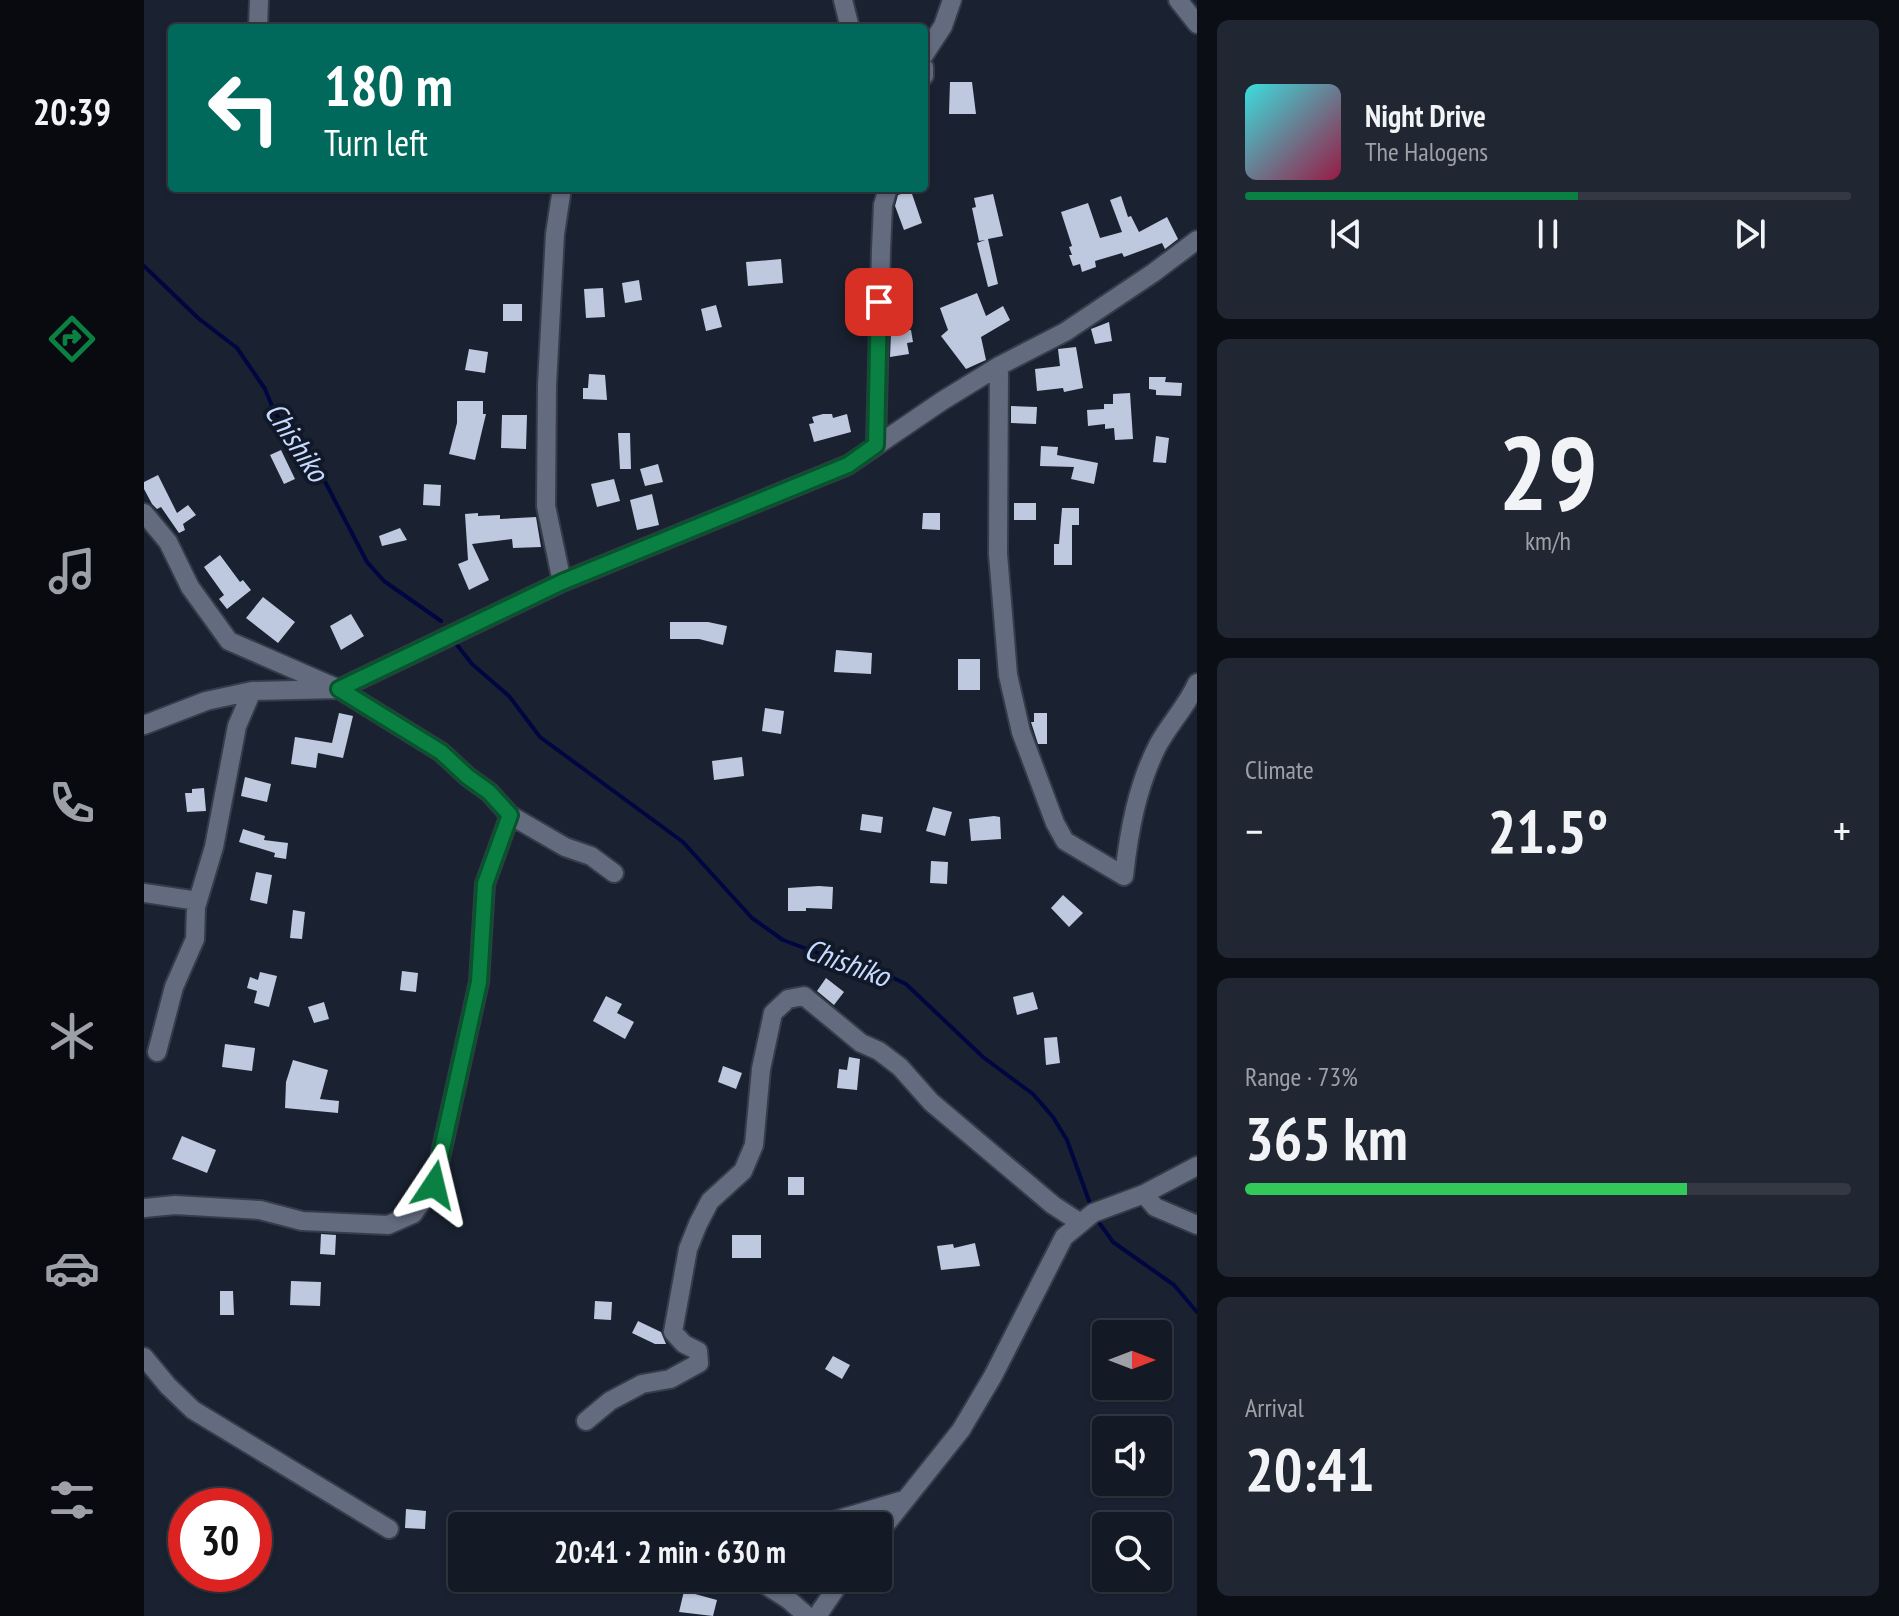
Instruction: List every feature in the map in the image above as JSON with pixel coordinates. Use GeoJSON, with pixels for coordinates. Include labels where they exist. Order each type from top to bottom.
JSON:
{"type":"FeatureCollection","features":[{"type":"Feature","properties":{"kind":"street"},"geometry":{"type":"LineString","coordinates":[[258,24],[259,0]]}},
{"type":"Feature","properties":{"kind":"street"},"geometry":{"type":"LineString","coordinates":[[843,0],[849,24]]}},
{"type":"Feature","properties":{"kind":"street"},"geometry":{"type":"LineString","coordinates":[[928,58],[952,0]]}},
{"type":"Feature","properties":{"kind":"street"},"geometry":{"type":"LineString","coordinates":[[1178,0],[1197,24]]}},
{"type":"Feature","properties":{"kind":"street"},"geometry":{"type":"LineString","coordinates":[[561,192],[555,234],[547,385],[546,506],[562,582]]}},
{"type":"Feature","properties":{"kind":"street"},"geometry":{"type":"LineString","coordinates":[[876,445],[881,250],[883,205],[887,192]]}},
{"type":"Feature","properties":{"kind":"street"},"geometry":{"type":"LineString","coordinates":[[144,725],[206,701],[252,691],[339,689],[562,582],[848,465],[999,366],[1065,332],[1197,240]]}},
{"type":"Feature","properties":{"kind":"street"},"geometry":{"type":"LineString","coordinates":[[999,366],[998,554],[1008,675],[1021,732],[1055,823],[1065,841],[1124,876],[1142,779],[1158,745],[1182,712],[1197,683]]}},
{"type":"Feature","properties":{"kind":"street"},"geometry":{"type":"LineString","coordinates":[[144,513],[168,542],[190,587],[229,641],[339,689],[441,752],[489,792],[510,815],[565,847],[591,856],[614,873]]}},
{"type":"Feature","properties":{"kind":"street"},"geometry":{"type":"LineString","coordinates":[[157,1052],[174,987],[195,939],[198,901],[214,847],[237,726],[252,691]]}},
{"type":"Feature","properties":{"kind":"street"},"geometry":{"type":"LineString","coordinates":[[144,1208],[175,1205],[260,1210],[302,1221],[388,1225],[413,1214],[434,1185],[479,982],[485,884],[510,815]]}},
{"type":"Feature","properties":{"kind":"street"},"geometry":{"type":"LineString","coordinates":[[144,893],[198,901]]}},
{"type":"Feature","properties":{"kind":"street"},"geometry":{"type":"LineString","coordinates":[[586,1421],[610,1401],[631,1390],[670,1379],[699,1363],[698,1351],[684,1344],[673,1332],[688,1249],[710,1201],[743,1171],[754,1145],[761,1069],[773,1013],[788,999],[804,996],[861,1043],[890,1059],[931,1102],[1053,1205],[1079,1222]]}},
{"type":"Feature","properties":{"kind":"street"},"geometry":{"type":"LineString","coordinates":[[892,1516],[961,1430],[993,1376],[1064,1237],[1093,1213],[1144,1194],[1197,1166]]}},
{"type":"Feature","properties":{"kind":"street"},"geometry":{"type":"LineString","coordinates":[[1144,1194],[1155,1207],[1197,1225]]}},
{"type":"Feature","properties":{"kind":"street"},"geometry":{"type":"LineString","coordinates":[[144,1357],[193,1410],[389,1529]]}},
{"type":"Feature","properties":{"kind":"street"},"geometry":{"type":"LineString","coordinates":[[863,1512],[904,1500]]}},
{"type":"Feature","properties":{"kind":"street"},"geometry":{"type":"LineString","coordinates":[[777,1592],[807,1616]]}},
{"type":"Feature","properties":{"kind":"street"},"geometry":{"type":"LineString","coordinates":[[817,1616],[833,1592]]}},
{"type":"Feature","properties":{"kind":"building"},"geometry":{"type":"Polygon","coordinates":[[[950,82],[972,82],[976,114],[949,114],[950,82]]]}},
{"type":"Feature","properties":{"kind":"building"},"geometry":{"type":"Polygon","coordinates":[[[911,192],[922,223],[904,230],[895,206],[898,195],[911,192]]]}},
{"type":"Feature","properties":{"kind":"building"},"geometry":{"type":"Polygon","coordinates":[[[993,194],[1003,236],[988,239],[998,284],[988,287],[977,243],[985,240],[979,241],[972,208],[976,207],[974,198],[993,194]]]}},
{"type":"Feature","properties":{"kind":"building"},"geometry":{"type":"Polygon","coordinates":[[[1121,196],[1128,217],[1131,216],[1139,232],[1167,217],[1178,239],[1165,249],[1162,243],[1124,257],[1122,253],[1095,261],[1096,267],[1082,272],[1080,264],[1073,266],[1069,255],[1072,255],[1069,247],[1072,246],[1061,212],[1088,203],[1100,238],[1122,232],[1110,200],[1121,196]]]}},
{"type":"Feature","properties":{"kind":"building"},"geometry":{"type":"Polygon","coordinates":[[[781,259],[783,283],[748,286],[746,262],[781,259]]]}},
{"type":"Feature","properties":{"kind":"building"},"geometry":{"type":"Polygon","coordinates":[[[639,280],[642,300],[625,303],[622,283],[639,280]]]}},
{"type":"Feature","properties":{"kind":"building"},"geometry":{"type":"Polygon","coordinates":[[[603,288],[605,317],[586,318],[584,289],[603,288]]]}},
{"type":"Feature","properties":{"kind":"building"},"geometry":{"type":"Polygon","coordinates":[[[977,293],[986,316],[1003,306],[1010,320],[981,337],[986,360],[966,369],[941,336],[948,330],[940,308],[977,293]]]}},
{"type":"Feature","properties":{"kind":"building"},"geometry":{"type":"Polygon","coordinates":[[[503,304],[522,304],[522,321],[503,321],[503,304]]]}},
{"type":"Feature","properties":{"kind":"building"},"geometry":{"type":"Polygon","coordinates":[[[716,305],[722,327],[706,331],[701,309],[716,305]]]}},
{"type":"Feature","properties":{"kind":"building"},"geometry":{"type":"Polygon","coordinates":[[[1109,322],[1112,341],[1095,344],[1091,329],[1109,322]]]}},
{"type":"Feature","properties":{"kind":"building"},"geometry":{"type":"Polygon","coordinates":[[[911,330],[913,342],[907,343],[909,354],[890,357],[891,333],[911,330]]]}},
{"type":"Feature","properties":{"kind":"building"},"geometry":{"type":"Polygon","coordinates":[[[1076,347],[1083,388],[1064,392],[1063,388],[1037,391],[1035,369],[1060,366],[1058,349],[1076,347]]]}},
{"type":"Feature","properties":{"kind":"building"},"geometry":{"type":"Polygon","coordinates":[[[469,349],[488,352],[485,373],[465,370],[469,349]]]}},
{"type":"Feature","properties":{"kind":"building"},"geometry":{"type":"Polygon","coordinates":[[[589,374],[605,375],[607,400],[583,399],[583,388],[588,388],[589,374]]]}},
{"type":"Feature","properties":{"kind":"building"},"geometry":{"type":"Polygon","coordinates":[[[1149,377],[1166,377],[1165,382],[1182,383],[1181,396],[1156,395],[1156,390],[1149,389],[1149,377]]]}},
{"type":"Feature","properties":{"kind":"building"},"geometry":{"type":"Polygon","coordinates":[[[1130,393],[1133,439],[1115,440],[1114,428],[1105,429],[1105,424],[1088,426],[1087,410],[1104,409],[1104,404],[1113,404],[1113,394],[1130,393]]]}},
{"type":"Feature","properties":{"kind":"building"},"geometry":{"type":"Polygon","coordinates":[[[457,401],[483,401],[483,414],[486,414],[475,460],[449,454],[457,423],[457,401]]]}},
{"type":"Feature","properties":{"kind":"building"},"geometry":{"type":"Polygon","coordinates":[[[1011,406],[1037,407],[1036,424],[1011,423],[1011,406]]]}},
{"type":"Feature","properties":{"kind":"building"},"geometry":{"type":"Polygon","coordinates":[[[832,414],[833,418],[847,414],[851,432],[814,442],[809,424],[814,423],[812,417],[832,414]]]}},
{"type":"Feature","properties":{"kind":"building"},"geometry":{"type":"Polygon","coordinates":[[[502,415],[527,415],[526,449],[501,448],[502,415]]]}},
{"type":"Feature","properties":{"kind":"building"},"geometry":{"type":"Polygon","coordinates":[[[618,433],[630,433],[631,469],[620,469],[618,433]]]}},
{"type":"Feature","properties":{"kind":"building"},"geometry":{"type":"Polygon","coordinates":[[[1156,436],[1169,438],[1166,463],[1153,462],[1156,436]]]}},
{"type":"Feature","properties":{"kind":"building"},"geometry":{"type":"Polygon","coordinates":[[[1041,446],[1058,447],[1057,455],[1098,463],[1094,484],[1071,479],[1074,467],[1040,466],[1041,446]]]}},
{"type":"Feature","properties":{"kind":"building"},"geometry":{"type":"Polygon","coordinates":[[[281,450],[295,479],[284,484],[270,455],[281,450]]]}},
{"type":"Feature","properties":{"kind":"building"},"geometry":{"type":"Polygon","coordinates":[[[658,464],[663,482],[645,486],[640,469],[658,464]]]}},
{"type":"Feature","properties":{"kind":"building"},"geometry":{"type":"Polygon","coordinates":[[[158,475],[177,513],[188,505],[196,515],[183,524],[185,530],[179,533],[161,507],[157,509],[152,504],[144,489],[144,482],[158,475]]]}},
{"type":"Feature","properties":{"kind":"building"},"geometry":{"type":"Polygon","coordinates":[[[614,479],[620,501],[597,507],[591,484],[614,479]]]}},
{"type":"Feature","properties":{"kind":"building"},"geometry":{"type":"Polygon","coordinates":[[[424,484],[441,485],[440,506],[423,505],[424,484]]]}},
{"type":"Feature","properties":{"kind":"building"},"geometry":{"type":"Polygon","coordinates":[[[652,494],[659,525],[637,530],[630,500],[652,494]]]}},
{"type":"Feature","properties":{"kind":"building"},"geometry":{"type":"Polygon","coordinates":[[[1014,503],[1036,503],[1036,520],[1014,520],[1014,503]]]}},
{"type":"Feature","properties":{"kind":"building"},"geometry":{"type":"Polygon","coordinates":[[[1062,508],[1079,508],[1079,525],[1072,525],[1072,565],[1054,565],[1054,544],[1059,544],[1062,508]]]}},
{"type":"Feature","properties":{"kind":"building"},"geometry":{"type":"Polygon","coordinates":[[[478,513],[478,516],[500,515],[500,519],[536,517],[541,547],[513,548],[512,539],[472,544],[489,580],[469,590],[458,564],[468,560],[465,514],[478,513]]]}},
{"type":"Feature","properties":{"kind":"building"},"geometry":{"type":"Polygon","coordinates":[[[923,513],[940,513],[940,530],[922,529],[923,513]]]}},
{"type":"Feature","properties":{"kind":"building"},"geometry":{"type":"Polygon","coordinates":[[[400,528],[407,540],[382,546],[379,536],[400,528]]]}},
{"type":"Feature","properties":{"kind":"building"},"geometry":{"type":"Polygon","coordinates":[[[220,555],[240,582],[243,580],[251,590],[227,609],[219,599],[224,595],[204,567],[220,555]]]}},
{"type":"Feature","properties":{"kind":"building"},"geometry":{"type":"Polygon","coordinates":[[[263,597],[295,622],[278,643],[246,618],[263,597]]]}},
{"type":"Feature","properties":{"kind":"building"},"geometry":{"type":"Polygon","coordinates":[[[351,614],[364,636],[341,650],[330,626],[351,614]]]}},
{"type":"Feature","properties":{"kind":"building"},"geometry":{"type":"Polygon","coordinates":[[[670,622],[708,622],[727,626],[723,645],[699,639],[670,639],[670,622]]]}},
{"type":"Feature","properties":{"kind":"building"},"geometry":{"type":"Polygon","coordinates":[[[836,650],[872,653],[871,674],[834,672],[836,650]]]}},
{"type":"Feature","properties":{"kind":"building"},"geometry":{"type":"Polygon","coordinates":[[[958,659],[980,659],[980,690],[958,690],[958,659]]]}},
{"type":"Feature","properties":{"kind":"building"},"geometry":{"type":"Polygon","coordinates":[[[765,708],[784,711],[781,734],[762,731],[765,708]]]}},
{"type":"Feature","properties":{"kind":"building"},"geometry":{"type":"Polygon","coordinates":[[[339,713],[353,716],[343,758],[318,753],[316,768],[291,764],[295,737],[332,743],[339,713]]]}},
{"type":"Feature","properties":{"kind":"building"},"geometry":{"type":"Polygon","coordinates":[[[1034,713],[1047,713],[1047,744],[1038,744],[1031,722],[1034,722],[1034,713]]]}},
{"type":"Feature","properties":{"kind":"building"},"geometry":{"type":"Polygon","coordinates":[[[742,757],[744,776],[714,780],[712,761],[742,757]]]}},
{"type":"Feature","properties":{"kind":"building"},"geometry":{"type":"Polygon","coordinates":[[[245,777],[271,784],[267,802],[241,796],[245,777]]]}},
{"type":"Feature","properties":{"kind":"building"},"geometry":{"type":"Polygon","coordinates":[[[204,788],[206,811],[187,812],[185,793],[204,788]]]}},
{"type":"Feature","properties":{"kind":"building"},"geometry":{"type":"Polygon","coordinates":[[[933,807],[952,812],[945,836],[926,831],[933,807]]]}},
{"type":"Feature","properties":{"kind":"building"},"geometry":{"type":"Polygon","coordinates":[[[862,814],[883,817],[881,833],[860,830],[862,814]]]}},
{"type":"Feature","properties":{"kind":"building"},"geometry":{"type":"Polygon","coordinates":[[[1000,817],[1001,839],[971,841],[969,819],[1000,817]]]}},
{"type":"Feature","properties":{"kind":"building"},"geometry":{"type":"Polygon","coordinates":[[[243,829],[265,836],[264,840],[288,843],[286,859],[239,842],[243,829]]]}},
{"type":"Feature","properties":{"kind":"building"},"geometry":{"type":"Polygon","coordinates":[[[931,861],[948,862],[947,884],[930,883],[931,861]]]}},
{"type":"Feature","properties":{"kind":"building"},"geometry":{"type":"Polygon","coordinates":[[[256,872],[272,875],[267,904],[250,900],[256,872]]]}},
{"type":"Feature","properties":{"kind":"building"},"geometry":{"type":"Polygon","coordinates":[[[833,887],[832,909],[788,911],[788,888],[833,887]]]}},
{"type":"Feature","properties":{"kind":"building"},"geometry":{"type":"Polygon","coordinates":[[[1063,895],[1083,913],[1069,927],[1051,908],[1063,895]]]}},
{"type":"Feature","properties":{"kind":"building"},"geometry":{"type":"Polygon","coordinates":[[[293,910],[305,912],[302,939],[290,938],[293,910]]]}},
{"type":"Feature","properties":{"kind":"building"},"geometry":{"type":"Polygon","coordinates":[[[402,971],[418,973],[416,992],[400,990],[402,971]]]}},
{"type":"Feature","properties":{"kind":"building"},"geometry":{"type":"Polygon","coordinates":[[[260,972],[277,976],[269,1007],[254,1003],[257,991],[247,988],[250,977],[258,980],[260,972]]]}},
{"type":"Feature","properties":{"kind":"building"},"geometry":{"type":"Polygon","coordinates":[[[826,978],[844,992],[834,1005],[817,991],[826,978]]]}},
{"type":"Feature","properties":{"kind":"building"},"geometry":{"type":"Polygon","coordinates":[[[1033,992],[1038,1009],[1017,1015],[1013,997],[1033,992]]]}},
{"type":"Feature","properties":{"kind":"building"},"geometry":{"type":"Polygon","coordinates":[[[606,996],[622,1004],[617,1013],[634,1022],[625,1039],[593,1021],[606,996]]]}},
{"type":"Feature","properties":{"kind":"building"},"geometry":{"type":"Polygon","coordinates":[[[324,1002],[329,1019],[314,1023],[308,1007],[324,1002]]]}},
{"type":"Feature","properties":{"kind":"building"},"geometry":{"type":"Polygon","coordinates":[[[1057,1037],[1060,1063],[1046,1065],[1044,1038],[1057,1037]]]}},
{"type":"Feature","properties":{"kind":"building"},"geometry":{"type":"Polygon","coordinates":[[[225,1044],[255,1048],[252,1071],[222,1067],[225,1044]]]}},
{"type":"Feature","properties":{"kind":"building"},"geometry":{"type":"Polygon","coordinates":[[[849,1057],[860,1059],[857,1090],[837,1088],[839,1069],[847,1070],[849,1057]]]}},
{"type":"Feature","properties":{"kind":"building"},"geometry":{"type":"Polygon","coordinates":[[[293,1060],[328,1070],[320,1099],[339,1101],[338,1113],[285,1108],[286,1082],[293,1060]]]}},
{"type":"Feature","properties":{"kind":"building"},"geometry":{"type":"Polygon","coordinates":[[[723,1066],[742,1073],[736,1089],[718,1082],[723,1066]]]}},
{"type":"Feature","properties":{"kind":"building"},"geometry":{"type":"Polygon","coordinates":[[[182,1136],[216,1150],[207,1173],[172,1159],[182,1136]]]}},
{"type":"Feature","properties":{"kind":"building"},"geometry":{"type":"Polygon","coordinates":[[[788,1177],[804,1177],[804,1195],[788,1195],[788,1177]]]}},
{"type":"Feature","properties":{"kind":"building"},"geometry":{"type":"Polygon","coordinates":[[[321,1234],[336,1235],[335,1255],[320,1254],[321,1234]]]}},
{"type":"Feature","properties":{"kind":"building"},"geometry":{"type":"Polygon","coordinates":[[[732,1235],[761,1235],[761,1258],[732,1258],[732,1235]]]}},
{"type":"Feature","properties":{"kind":"building"},"geometry":{"type":"Polygon","coordinates":[[[975,1243],[980,1266],[941,1270],[937,1246],[953,1244],[954,1248],[975,1243]]]}},
{"type":"Feature","properties":{"kind":"building"},"geometry":{"type":"Polygon","coordinates":[[[291,1281],[321,1282],[320,1306],[290,1305],[291,1281]]]}},
{"type":"Feature","properties":{"kind":"building"},"geometry":{"type":"Polygon","coordinates":[[[220,1291],[233,1291],[234,1315],[220,1315],[220,1291]]]}},
{"type":"Feature","properties":{"kind":"building"},"geometry":{"type":"Polygon","coordinates":[[[595,1301],[612,1302],[611,1320],[594,1319],[595,1301]]]}},
{"type":"Feature","properties":{"kind":"building"},"geometry":{"type":"Polygon","coordinates":[[[638,1321],[661,1332],[666,1344],[655,1344],[632,1333],[638,1321]]]}},
{"type":"Feature","properties":{"kind":"building"},"geometry":{"type":"Polygon","coordinates":[[[833,1356],[850,1365],[842,1379],[825,1369],[833,1356]]]}},
{"type":"Feature","properties":{"kind":"building"},"geometry":{"type":"Polygon","coordinates":[[[406,1509],[426,1511],[425,1529],[405,1528],[406,1509]]]}},
{"type":"Feature","properties":{"kind":"building"},"geometry":{"type":"Polygon","coordinates":[[[684,1592],[717,1600],[713,1616],[679,1612],[684,1592]]]}},
{"type":"Feature","properties":{"kind":"waterway","name":"Chishiko"},"geometry":{"type":"LineString","coordinates":[[144,266],[198,318],[237,348],[265,389],[275,413],[321,474],[367,562],[384,581],[441,621]]}},
{"type":"Feature","properties":{"kind":"waterway","name":"Chishiko"},"geometry":{"type":"LineString","coordinates":[[457,645],[472,664],[509,696],[540,737],[683,842],[752,918],[783,940],[847,964],[883,973],[906,984],[983,1057],[1033,1094],[1053,1117],[1067,1140],[1092,1209]]}},
{"type":"Feature","properties":{"kind":"waterway","name":"Chishiko"},"geometry":{"type":"LineString","coordinates":[[1095,1217],[1113,1242],[1174,1285],[1197,1312]]}},
{"type":"Feature","properties":{"kind":"route"},"geometry":{"type":"LineString","coordinates":[[434,1185],[469,1016],[479,982],[485,884],[510,815],[489,792],[441,752],[339,689],[562,582],[848,465],[876,445],[879,302]]}}]}
